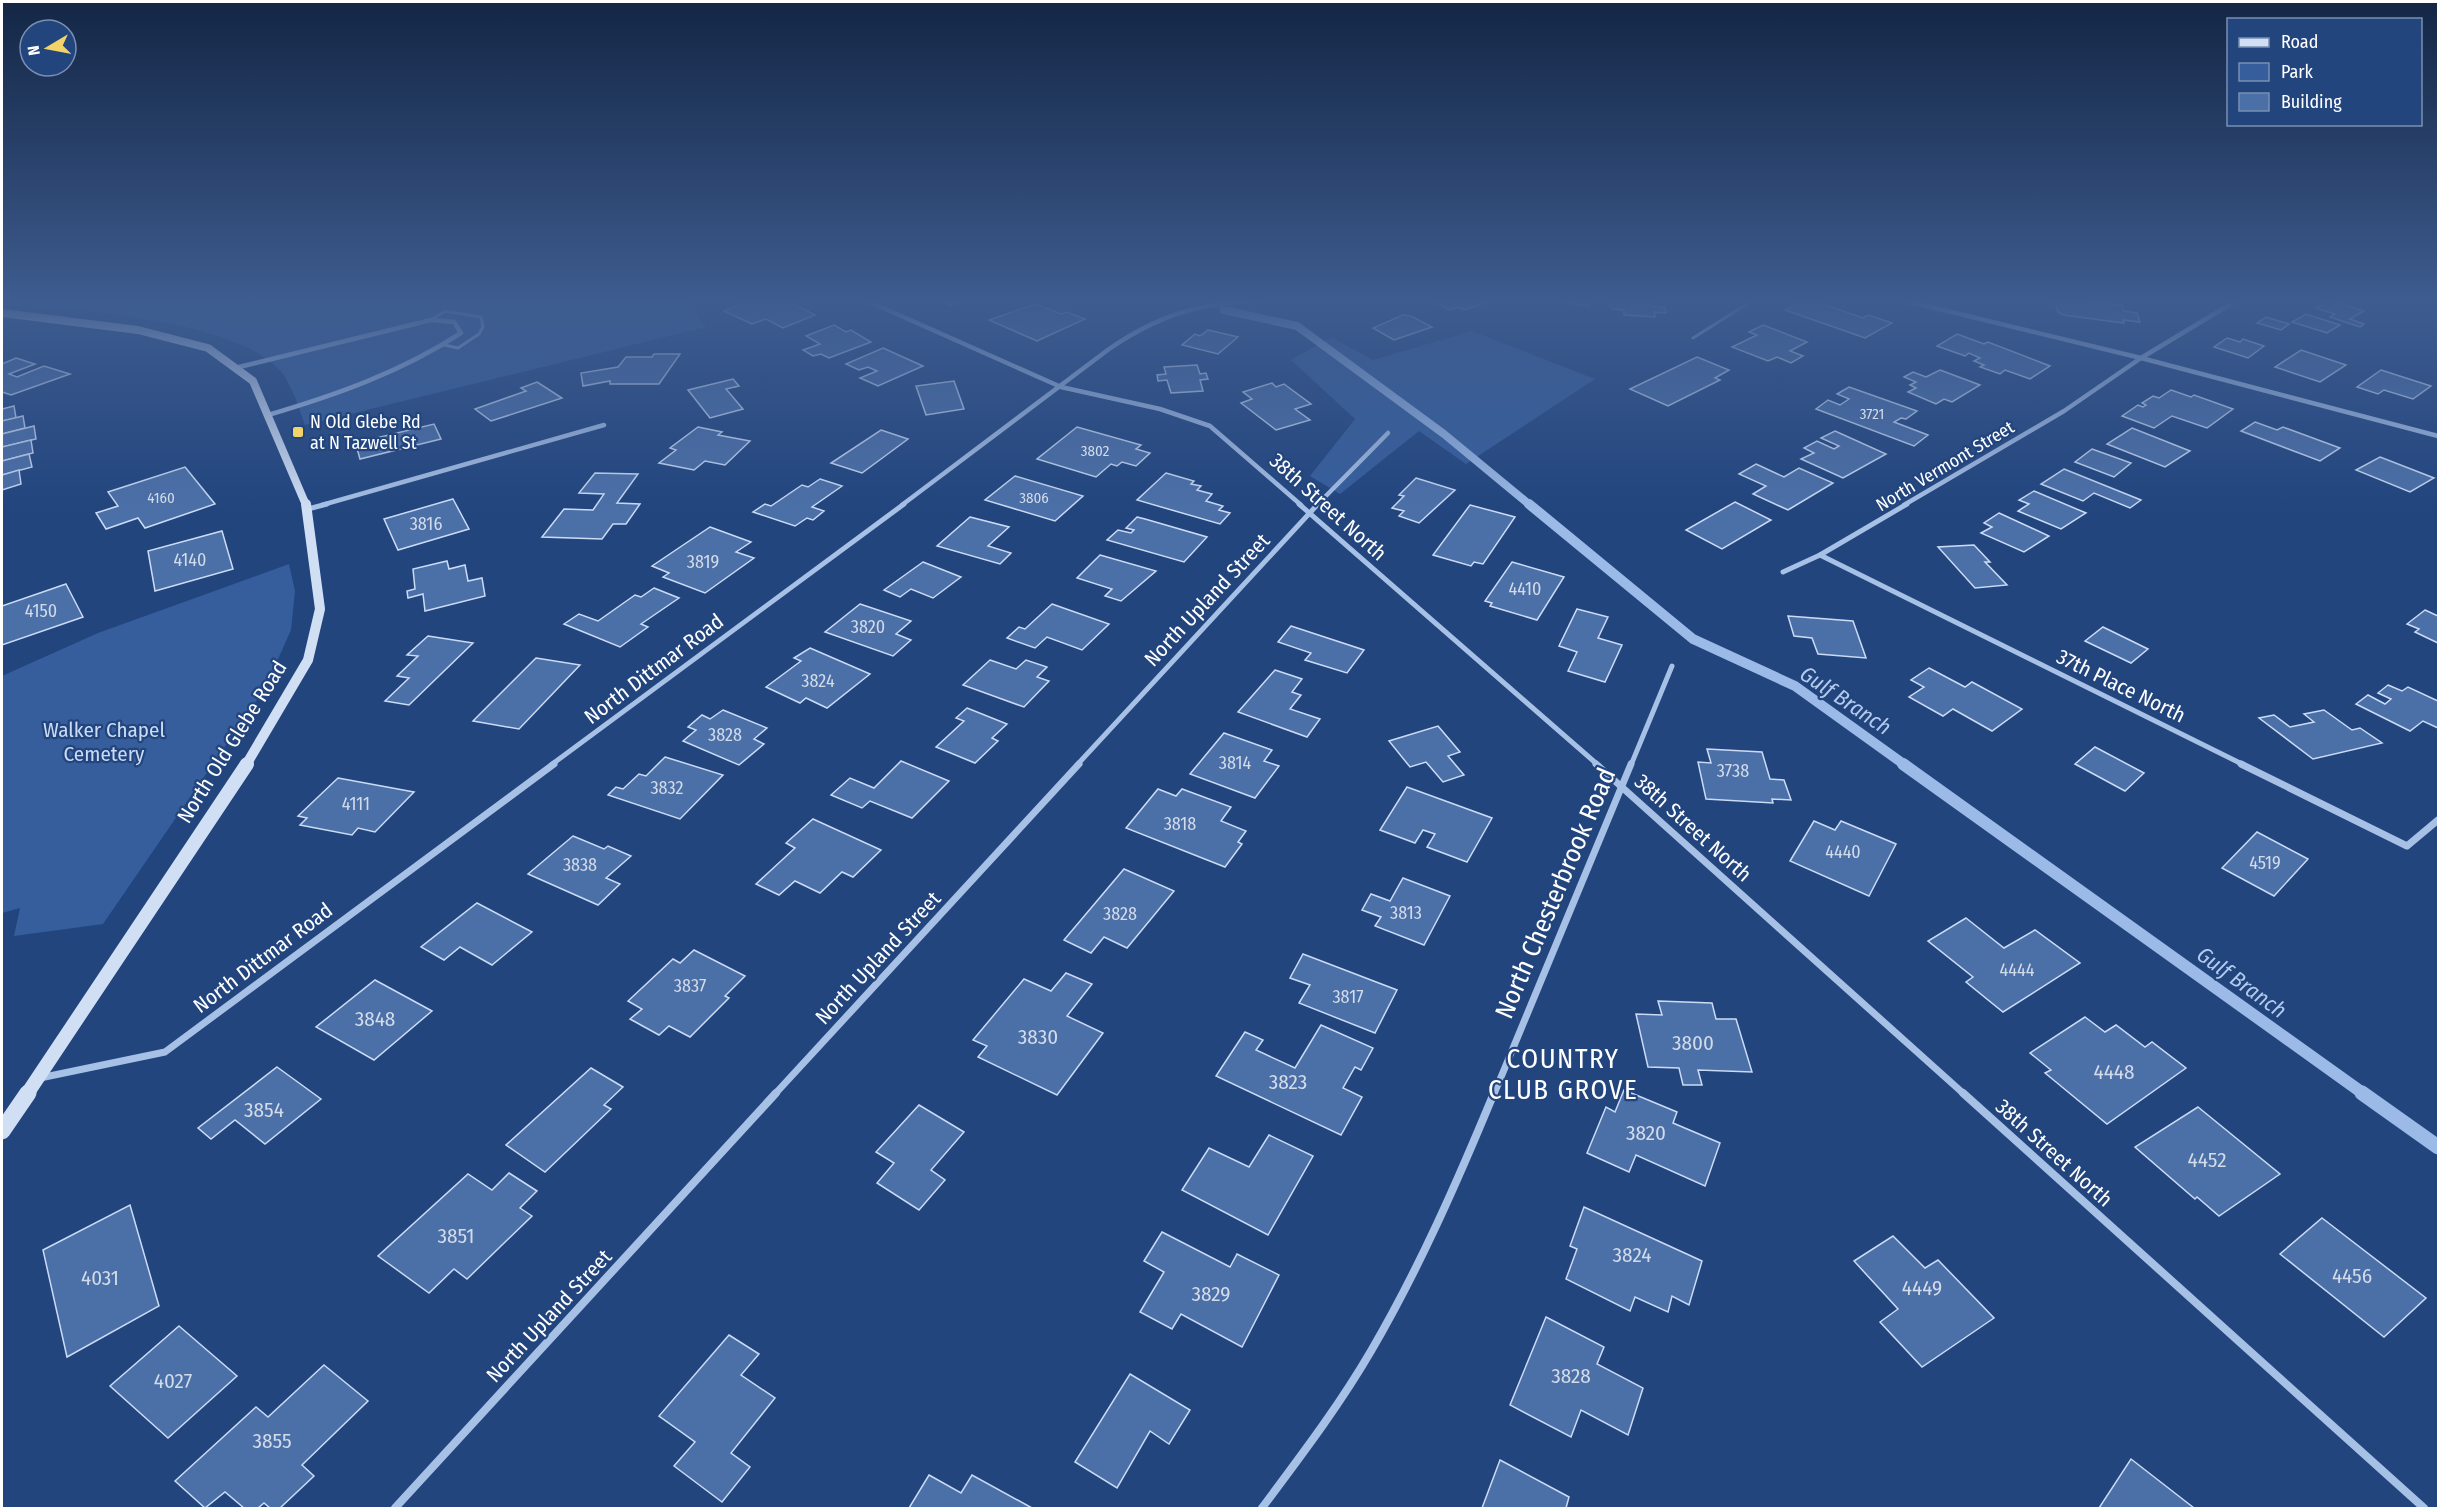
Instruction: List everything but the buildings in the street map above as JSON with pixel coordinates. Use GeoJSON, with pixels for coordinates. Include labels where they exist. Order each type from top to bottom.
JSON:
{"type":"FeatureCollection","features":[{"type":"Feature","properties":{"kind":"street","name":"North Old Glebe Road"},"geometry":{"type":"LineString","coordinates":[[2,1131],[260,744],[308,660],[320,609],[308,509],[253,381],[237,369]]}},
{"type":"Feature","properties":{"kind":"street"},"geometry":{"type":"LineString","coordinates":[[268,415],[358,385],[395,369]]}},
{"type":"Feature","properties":{"kind":"street","name":"38th Street North"},"geometry":{"type":"LineString","coordinates":[[1022,369],[1062,387],[1160,409],[1210,426],[1623,787],[2424,1509]]}},
{"type":"Feature","properties":{"kind":"street","name":"North Dittmar Road"},"geometry":{"type":"LineString","coordinates":[[37,1078],[165,1052],[1083,369]]}},
{"type":"Feature","properties":{"kind":"street","name":"North Vermont Street"},"geometry":{"type":"LineString","coordinates":[[1783,572],[1820,555],[2064,411],[2124,369]]}},
{"type":"Feature","properties":{"kind":"street"},"geometry":{"type":"LineString","coordinates":[[2185,369],[2439,436]]}},
{"type":"Feature","properties":{"kind":"street"},"geometry":{"type":"LineString","coordinates":[[308,509],[604,425]]}},
{"type":"Feature","properties":{"kind":"street","name":"North Upland Street"},"geometry":{"type":"LineString","coordinates":[[395,1509],[1308,514],[1388,433]]}},
{"type":"Feature","properties":{"kind":"street","name":"37th Place North"},"geometry":{"type":"LineString","coordinates":[[1820,555],[2407,846],[2439,820]]}},
{"type":"Feature","properties":{"kind":"street","name":"North Chesterbrook Road"},"geometry":{"type":"LineString","coordinates":[[1263,1509],[1328,1419],[1371,1351],[1415,1269],[1488,1108],[1672,666]]}},
{"type":"Feature","properties":{"kind":"green space"},"geometry":{"type":"Polygon","coordinates":[[[278,369],[532,369],[305,425],[293,392],[283,374],[278,369]]]}},
{"type":"Feature","properties":{"kind":"green space"},"geometry":{"type":"Polygon","coordinates":[[[1301,369],[1571,369],[1595,379],[1466,464],[1419,431],[1340,494],[1310,476],[1355,419],[1301,369]]]}},
{"type":"Feature","properties":{"kind":"green space","name":"Walker Chapel Cemetery"},"geometry":{"type":"Polygon","coordinates":[[[289,564],[295,591],[291,630],[265,688],[103,924],[14,936],[20,908],[2,913],[2,676],[98,633],[289,564]]]}},
{"type":"Feature","properties":{"kind":"waterway","name":"Gulf Branch"},"geometry":{"type":"LineString","coordinates":[[1356,369],[1444,434],[1530,505]]}},
{"type":"Feature","properties":{"kind":"waterway","name":"Gulf Branch"},"geometry":{"type":"LineString","coordinates":[[1529,504],[1693,639],[1795,686],[1905,765]]}},
{"type":"Feature","properties":{"kind":"waterway","name":"Gulf Branch"},"geometry":{"type":"LineString","coordinates":[[1903,764],[2364,1094]]}},
{"type":"Feature","properties":{"kind":"waterway","name":"Gulf Branch"},"geometry":{"type":"LineString","coordinates":[[2362,1093],[2438,1147]]}},
{"type":"Feature","properties":{"kind":"place","name":"N Old Glebe Rd at N Tazwell St"},"geometry":{"type":"Point","coordinates":[298,432]}},
{"type":"Feature","properties":{"kind":"district","name":"COUNTRY CLUB GROVE"},"geometry":{"type":"Point","coordinates":[1563,1074]}}]}
